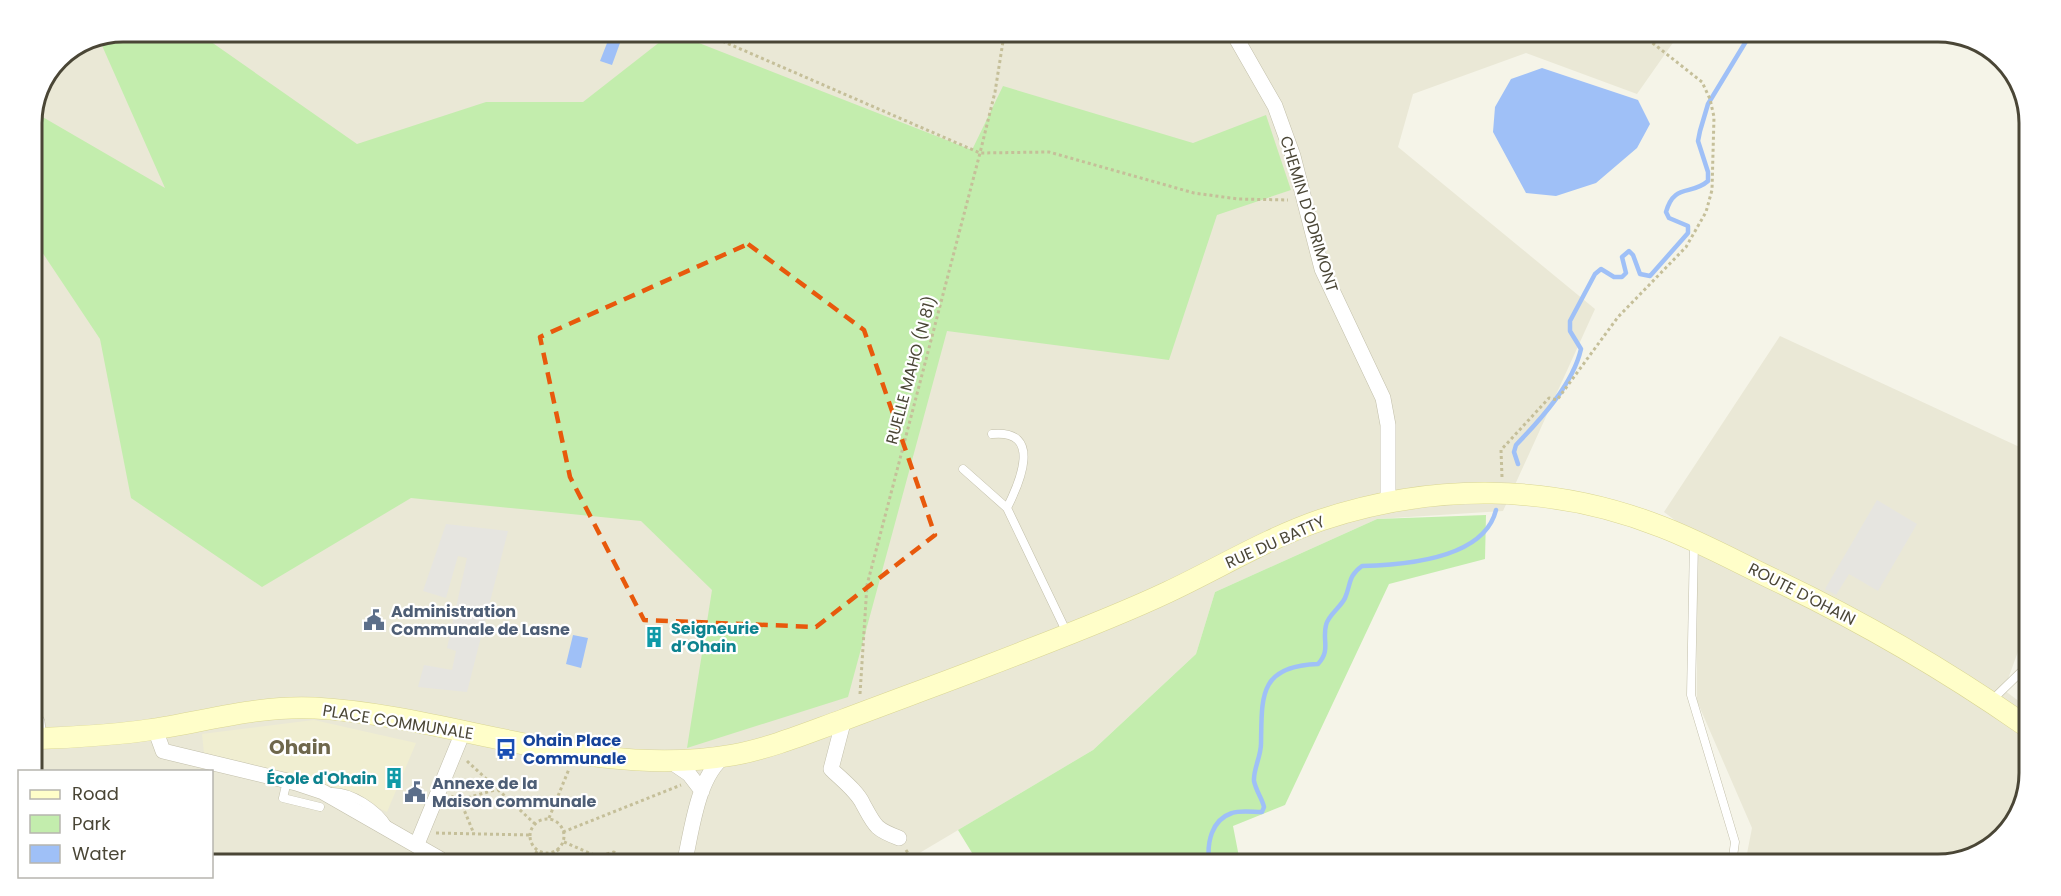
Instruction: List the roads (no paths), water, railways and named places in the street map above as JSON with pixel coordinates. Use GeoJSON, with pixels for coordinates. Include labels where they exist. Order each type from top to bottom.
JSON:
{"type":"FeatureCollection","features":[{"type":"Feature","properties":{"kind":"main road","name":"RUE DU BATTY"},"geometry":{"type":"LineString","coordinates":[[852,717],[1068,634],[1167,592],[1302,527],[1388,502],[1449,493],[1502,492],[1565,499]]}},
{"type":"Feature","properties":{"kind":"main road","name":"ROUTE D'OHAIN"},"geometry":{"type":"LineString","coordinates":[[1565,499],[1661,526],[1694,541],[1874,630],[2019,721]]}},
{"type":"Feature","properties":{"kind":"main road","name":"PLACE COMMUNALE"},"geometry":{"type":"LineString","coordinates":[[42,739],[89,737],[155,729],[233,713],[289,708],[331,710],[459,741],[603,758],[670,761],[725,756],[775,744],[852,717]]}},
{"type":"Feature","properties":{"kind":"street","name":"CHEMIN D'ODRIMONT"},"geometry":{"type":"LineString","coordinates":[[1238,42],[1275,106],[1305,200],[1322,269],[1383,398],[1388,424],[1388,502]]}},
{"type":"Feature","properties":{"kind":"street"},"geometry":{"type":"LineString","coordinates":[[852,717],[831,769],[863,803],[873,825],[899,838]]}},
{"type":"Feature","properties":{"kind":"street"},"geometry":{"type":"LineString","coordinates":[[155,729],[163,751],[287,781],[321,800],[419,839],[435,854]]}},
{"type":"Feature","properties":{"kind":"street"},"geometry":{"type":"LineString","coordinates":[[419,839],[459,741]]}},
{"type":"Feature","properties":{"kind":"street"},"geometry":{"type":"LineString","coordinates":[[686,854],[707,775],[725,756]]}},
{"type":"Feature","properties":{"kind":"street"},"geometry":{"type":"LineString","coordinates":[[670,761],[692,777],[702,791]]}},
{"type":"Feature","properties":{"kind":"lane"},"geometry":{"type":"LineString","coordinates":[[992,434],[1005,433],[1014,436],[1020,441],[1024,452],[1019,483],[1006,508]]}},
{"type":"Feature","properties":{"kind":"lane"},"geometry":{"type":"LineString","coordinates":[[963,470],[1006,508],[1068,634]]}},
{"type":"Feature","properties":{"kind":"lane"},"geometry":{"type":"LineString","coordinates":[[1694,541],[1691,695],[1735,842],[1733,854]]}},
{"type":"Feature","properties":{"kind":"lane"},"geometry":{"type":"LineString","coordinates":[[1991,702],[2019,674]]}},
{"type":"Feature","properties":{"kind":"water"},"geometry":{"type":"Polygon","coordinates":[[[607,42],[620,43],[612,65],[600,61],[607,42]]]}},
{"type":"Feature","properties":{"kind":"water"},"geometry":{"type":"Polygon","coordinates":[[[1542,68],[1638,100],[1650,124],[1637,148],[1596,183],[1556,196],[1526,193],[1493,132],[1495,107],[1511,79],[1542,68]]]}},
{"type":"Feature","properties":{"kind":"water"},"geometry":{"type":"Polygon","coordinates":[[[573,635],[588,638],[581,668],[566,664],[573,635]]]}},
{"type":"Feature","properties":{"kind":"waterway"},"geometry":{"type":"LineString","coordinates":[[1518,464],[1514,452],[1516,445],[1564,388],[1577,362],[1581,349],[1570,331],[1570,321],[1595,274],[1601,269],[1614,277],[1622,277],[1626,273],[1622,257],[1629,251],[1633,255],[1640,274],[1650,276],[1688,233],[1688,226],[1669,218],[1666,212],[1669,203],[1678,193],[1708,181],[1708,172],[1698,141],[1700,131],[1708,104],[1746,42]]}},
{"type":"Feature","properties":{"kind":"waterway"},"geometry":{"type":"LineString","coordinates":[[1209,854],[1212,833],[1225,816],[1243,811],[1262,812],[1264,807],[1254,777],[1261,749],[1262,712],[1267,687],[1284,671],[1298,666],[1318,664],[1322,659],[1325,650],[1327,621],[1345,598],[1354,573],[1362,566],[1420,561],[1459,549],[1476,539],[1489,526],[1496,510]]}},
{"type":"Feature","properties":{"kind":"place","name":"Administration Communale de Lasne"},"geometry":{"type":"Point","coordinates":[374,620]}},
{"type":"Feature","properties":{"kind":"place","name":"Seigneurie d’Ohain"},"geometry":{"type":"Point","coordinates":[654,637]}},
{"type":"Feature","properties":{"kind":"place","name":"Ohain Place Communale"},"geometry":{"type":"Point","coordinates":[506,749]}},
{"type":"Feature","properties":{"kind":"place","name":"École d'Ohain"},"geometry":{"type":"Point","coordinates":[394,778]}},
{"type":"Feature","properties":{"kind":"place","name":"Annexe de la Maison communale"},"geometry":{"type":"Point","coordinates":[415,792]}},
{"type":"Feature","properties":{"kind":"district","name":"Ohain"},"geometry":{"type":"Point","coordinates":[300,747]}}]}
